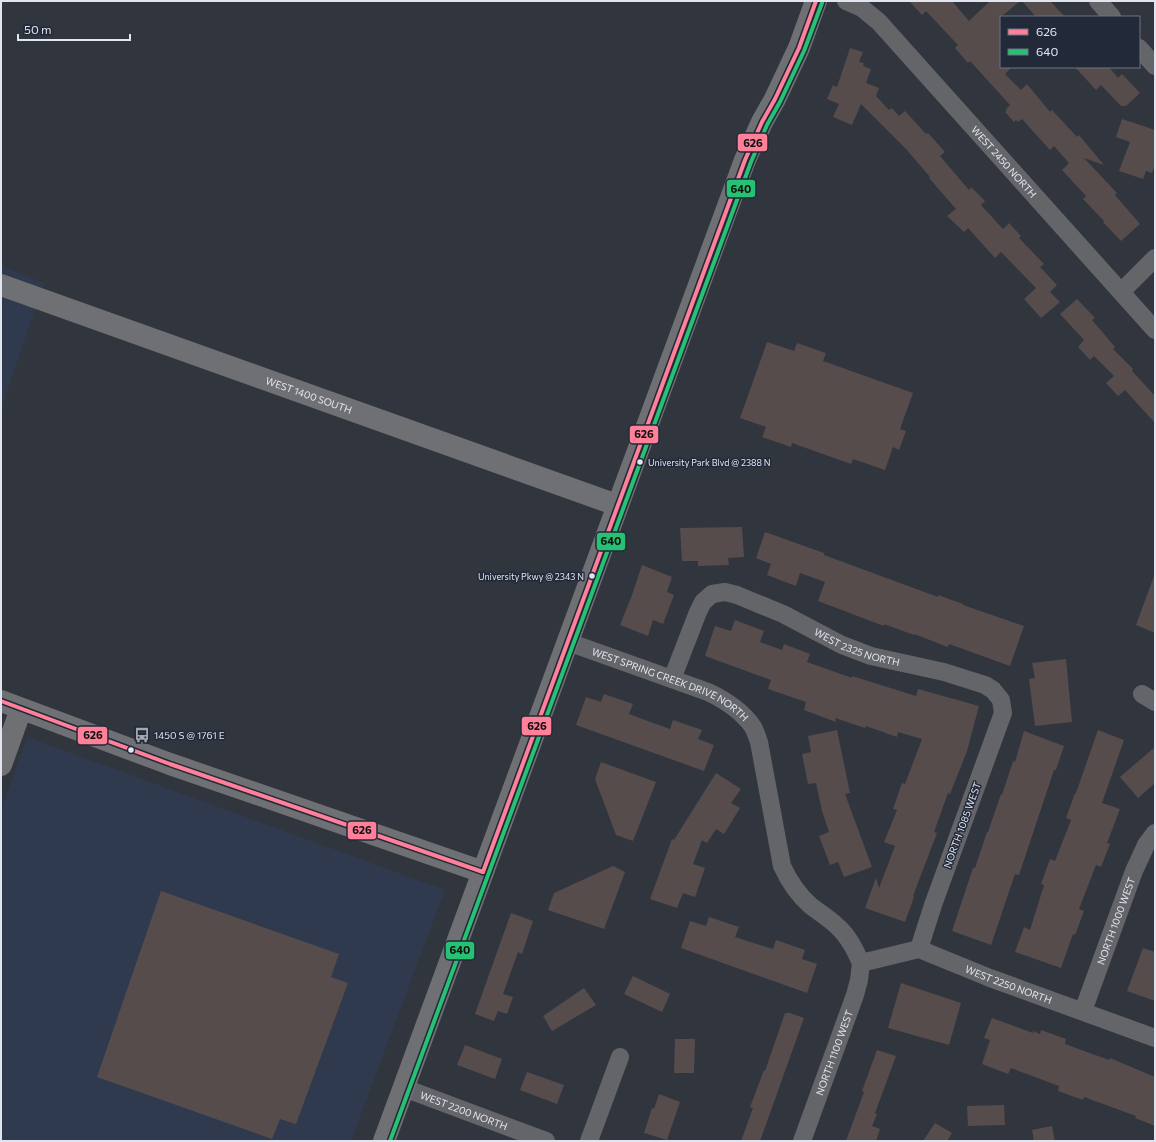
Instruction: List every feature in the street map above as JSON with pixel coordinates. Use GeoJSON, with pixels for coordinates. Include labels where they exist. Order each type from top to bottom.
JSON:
{"type":"FeatureCollection","features":[{"type":"Feature","properties":{"kind":"street"},"geometry":{"type":"LineString","coordinates":[[384,1141],[745,160],[799,48],[816,1]]}},
{"type":"Feature","properties":{"kind":"street","name":"WEST 2450 NORTH"},"geometry":{"type":"LineString","coordinates":[[846,1],[862,8],[879,22],[1155,330]]}},
{"type":"Feature","properties":{"kind":"street"},"geometry":{"type":"LineString","coordinates":[[1098,1],[1111,16]]}},
{"type":"Feature","properties":{"kind":"street"},"geometry":{"type":"LineString","coordinates":[[1140,49],[1155,66]]}},
{"type":"Feature","properties":{"kind":"street"},"geometry":{"type":"LineString","coordinates":[[1121,292],[1155,258]]}},
{"type":"Feature","properties":{"kind":"street","name":"WEST 1400 SOUTH"},"geometry":{"type":"LineString","coordinates":[[1,285],[617,505]]}},
{"type":"Feature","properties":{"kind":"street","name":"WEST 2325 NORTH"},"geometry":{"type":"LineString","coordinates":[[672,679],[703,602],[712,594],[725,592],[737,595],[783,614],[842,646],[871,656],[944,672],[985,685],[994,690],[1001,700]]}},
{"type":"Feature","properties":{"kind":"street","name":"WEST SPRING CREEK DRIVE NORTH"},"geometry":{"type":"LineString","coordinates":[[568,642],[708,692],[727,701],[743,716],[753,728],[759,742],[782,866],[797,891],[810,905],[839,927],[852,944],[861,963]]}},
{"type":"Feature","properties":{"kind":"street","name":"NORTH 1085 WEST"},"geometry":{"type":"LineString","coordinates":[[919,949],[933,905],[1003,713],[1001,700]]}},
{"type":"Feature","properties":{"kind":"street"},"geometry":{"type":"LineString","coordinates":[[1,702],[170,764],[483,872]]}},
{"type":"Feature","properties":{"kind":"street"},"geometry":{"type":"LineString","coordinates":[[1,765],[21,709]]}},
{"type":"Feature","properties":{"kind":"street","name":"NORTH 1000 WEST"},"geometry":{"type":"LineString","coordinates":[[1083,1012],[1134,871],[1146,846],[1155,833]]}},
{"type":"Feature","properties":{"kind":"street"},"geometry":{"type":"LineString","coordinates":[[861,963],[919,949]]}},
{"type":"Feature","properties":{"kind":"street","name":"WEST 2250 NORTH"},"geometry":{"type":"LineString","coordinates":[[919,949],[990,978],[1155,1038]]}},
{"type":"Feature","properties":{"kind":"street","name":"NORTH 1100 WEST"},"geometry":{"type":"LineString","coordinates":[[802,1141],[855,995],[861,963]]}},
{"type":"Feature","properties":{"kind":"street"},"geometry":{"type":"LineString","coordinates":[[589,1141],[620,1057]]}},
{"type":"Feature","properties":{"kind":"street","name":"WEST 2200 NORTH"},"geometry":{"type":"LineString","coordinates":[[404,1088],[546,1141]]}},
{"type":"Feature","properties":{"kind":"shaded area"},"geometry":{"type":"Polygon","coordinates":[[[1,266],[44,283],[1,409],[1,266]]]}},
{"type":"Feature","properties":{"kind":"shaded area"},"geometry":{"type":"Polygon","coordinates":[[[27,737],[445,890],[351,1141],[1,1141],[1,810],[27,737]]]}},
{"type":"Feature","properties":{"kind":"building"},"geometry":{"type":"Polygon","coordinates":[[[909,1],[952,1],[969,21],[990,1],[1020,1],[1002,16],[1000,16],[1000,68],[1011,68],[1005,74],[1021,90],[1027,84],[1050,112],[1052,110],[1077,137],[1079,135],[1104,165],[1084,158],[1117,193],[1115,195],[1140,224],[1121,241],[1083,199],[1086,196],[1062,170],[1069,163],[1054,146],[1050,150],[1022,119],[1018,122],[1016,120],[1014,122],[1005,112],[1010,105],[970,61],[968,63],[955,48],[958,45],[926,11],[922,15],[909,1]]]}},
{"type":"Feature","properties":{"kind":"building"},"geometry":{"type":"Polygon","coordinates":[[[1022,1],[1050,1],[1064,16],[1035,16],[1022,1]]]}},
{"type":"Feature","properties":{"kind":"building"},"geometry":{"type":"Polygon","coordinates":[[[850,48],[863,52],[859,62],[864,63],[863,66],[871,69],[866,83],[879,88],[876,96],[889,110],[892,108],[899,116],[905,111],[926,134],[928,133],[945,152],[940,156],[969,190],[971,187],[985,201],[981,205],[1003,229],[1009,223],[1021,236],[1019,238],[1044,264],[1040,267],[1057,285],[1050,292],[1060,302],[1041,318],[1024,299],[1036,288],[1001,252],[995,258],[968,228],[964,232],[947,216],[956,209],[906,149],[861,104],[852,125],[833,117],[839,104],[827,99],[833,85],[837,87],[850,48]]]}},
{"type":"Feature","properties":{"kind":"building"},"geometry":{"type":"Polygon","coordinates":[[[1076,68],[1110,68],[1118,78],[1122,74],[1140,93],[1126,106],[1121,106],[1101,85],[1096,90],[1076,68]]]}},
{"type":"Feature","properties":{"kind":"building"},"geometry":{"type":"Polygon","coordinates":[[[1122,119],[1155,130],[1155,165],[1152,173],[1146,171],[1143,179],[1119,171],[1130,142],[1116,137],[1122,119]]]}},
{"type":"Feature","properties":{"kind":"building"},"geometry":{"type":"Polygon","coordinates":[[[1077,299],[1095,318],[1092,320],[1115,347],[1113,349],[1133,369],[1132,371],[1155,396],[1155,423],[1125,390],[1118,396],[1106,383],[1114,376],[1094,356],[1090,360],[1078,347],[1084,340],[1060,314],[1077,299]]]}},
{"type":"Feature","properties":{"kind":"building"},"geometry":{"type":"Polygon","coordinates":[[[767,342],[794,351],[797,343],[826,353],[823,361],[913,393],[900,429],[906,431],[899,450],[893,447],[885,470],[853,459],[851,464],[792,443],[791,447],[762,437],[766,427],[740,418],[767,342]]]}},
{"type":"Feature","properties":{"kind":"building"},"geometry":{"type":"Polygon","coordinates":[[[742,527],[744,557],[728,558],[729,565],[698,566],[698,561],[682,561],[680,528],[742,527]]]}},
{"type":"Feature","properties":{"kind":"building"},"geometry":{"type":"Polygon","coordinates":[[[765,532],[938,597],[938,595],[1024,626],[1010,666],[949,644],[948,647],[884,624],[884,626],[818,601],[825,582],[800,573],[796,586],[767,575],[771,564],[756,558],[765,532]]]}},
{"type":"Feature","properties":{"kind":"building"},"geometry":{"type":"Polygon","coordinates":[[[642,565],[672,577],[667,592],[674,595],[663,624],[653,620],[648,636],[620,625],[642,565]]]}},
{"type":"Feature","properties":{"kind":"building"},"geometry":{"type":"Polygon","coordinates":[[[1154,576],[1155,577],[1155,633],[1136,625],[1154,576]]]}},
{"type":"Feature","properties":{"kind":"building"},"geometry":{"type":"Polygon","coordinates":[[[735,620],[764,631],[760,642],[782,650],[784,644],[810,654],[807,662],[852,678],[852,676],[916,696],[918,689],[979,706],[967,751],[950,794],[948,793],[934,832],[937,833],[913,896],[914,897],[905,922],[865,908],[876,878],[879,888],[895,846],[884,842],[897,810],[893,809],[902,783],[905,784],[922,739],[898,732],[897,737],[866,726],[865,728],[835,718],[836,722],[804,710],[806,702],[768,689],[771,680],[705,656],[715,626],[731,631],[735,620]]]}},
{"type":"Feature","properties":{"kind":"building"},"geometry":{"type":"Polygon","coordinates":[[[1066,659],[1072,722],[1035,726],[1029,679],[1035,678],[1032,663],[1066,659]]]}},
{"type":"Feature","properties":{"kind":"building"},"geometry":{"type":"Polygon","coordinates":[[[604,694],[633,704],[629,714],[645,720],[670,729],[673,720],[702,730],[698,739],[714,745],[704,771],[576,725],[586,697],[601,702],[604,694]]]}},
{"type":"Feature","properties":{"kind":"building"},"geometry":{"type":"Polygon","coordinates":[[[837,730],[850,793],[845,794],[872,867],[844,877],[838,862],[830,865],[819,836],[829,832],[822,811],[816,783],[808,784],[802,754],[811,752],[808,736],[837,730]]]}},
{"type":"Feature","properties":{"kind":"building"},"geometry":{"type":"Polygon","coordinates":[[[1098,730],[1124,740],[1102,803],[1120,809],[1107,843],[1110,844],[1101,867],[1096,865],[1079,909],[1084,911],[1075,935],[1073,934],[1061,968],[1015,952],[1024,927],[1030,930],[1044,885],[1041,884],[1050,859],[1055,861],[1071,820],[1066,818],[1098,730]]]}},
{"type":"Feature","properties":{"kind":"building"},"geometry":{"type":"Polygon","coordinates":[[[1024,731],[1064,746],[1056,770],[1054,770],[1019,875],[1015,874],[991,945],[952,931],[973,868],[975,868],[1013,761],[1015,762],[1024,731]]]}},
{"type":"Feature","properties":{"kind":"building"},"geometry":{"type":"Polygon","coordinates":[[[1155,747],[1155,783],[1138,798],[1120,777],[1155,747]]]}},
{"type":"Feature","properties":{"kind":"building"},"geometry":{"type":"Polygon","coordinates":[[[601,762],[656,782],[633,841],[616,835],[595,779],[601,762]]]}},
{"type":"Feature","properties":{"kind":"building"},"geometry":{"type":"Polygon","coordinates":[[[716,773],[741,789],[731,803],[740,808],[724,834],[716,829],[707,843],[702,840],[693,864],[705,868],[695,897],[683,893],[677,908],[650,899],[672,839],[674,840],[716,773]]]}},
{"type":"Feature","properties":{"kind":"building"},"geometry":{"type":"Polygon","coordinates":[[[613,866],[625,872],[604,929],[548,910],[554,893],[613,866]]]}},
{"type":"Feature","properties":{"kind":"building"},"geometry":{"type":"Polygon","coordinates":[[[161,891],[339,954],[331,977],[348,983],[296,1124],[280,1119],[272,1139],[97,1077],[161,891]]]}},
{"type":"Feature","properties":{"kind":"building"},"geometry":{"type":"Polygon","coordinates":[[[511,913],[533,921],[522,954],[518,952],[503,994],[513,997],[507,1014],[498,1011],[494,1021],[475,1014],[511,913]]]}},
{"type":"Feature","properties":{"kind":"building"},"geometry":{"type":"Polygon","coordinates":[[[709,917],[739,927],[735,937],[773,949],[776,940],[805,950],[802,959],[817,964],[807,993],[681,948],[690,921],[706,926],[709,917]]]}},
{"type":"Feature","properties":{"kind":"building"},"geometry":{"type":"Polygon","coordinates":[[[1143,948],[1155,952],[1155,1001],[1127,991],[1143,948]]]}},
{"type":"Feature","properties":{"kind":"building"},"geometry":{"type":"Polygon","coordinates":[[[633,976],[670,994],[662,1012],[624,994],[633,976]]]}},
{"type":"Feature","properties":{"kind":"building"},"geometry":{"type":"Polygon","coordinates":[[[901,983],[961,1003],[949,1045],[888,1028],[901,983]]]}},
{"type":"Feature","properties":{"kind":"building"},"geometry":{"type":"Polygon","coordinates":[[[584,988],[596,1005],[552,1031],[543,1016],[584,988]]]}},
{"type":"Feature","properties":{"kind":"building"},"geometry":{"type":"Polygon","coordinates":[[[785,1013],[790,1013],[804,1018],[760,1141],[741,1141],[753,1108],[750,1107],[764,1070],[765,1071],[785,1013]]]}},
{"type":"Feature","properties":{"kind":"building"},"geometry":{"type":"Polygon","coordinates":[[[992,1018],[1033,1033],[1033,1031],[1040,1034],[1041,1030],[1066,1039],[1065,1044],[1109,1060],[1110,1058],[1155,1077],[1155,1126],[1135,1118],[1136,1116],[1084,1097],[1083,1100],[1058,1091],[1059,1086],[1011,1068],[1008,1074],[982,1064],[990,1040],[984,1038],[992,1018]]]}},
{"type":"Feature","properties":{"kind":"building"},"geometry":{"type":"Polygon","coordinates":[[[675,1039],[695,1039],[694,1073],[674,1073],[675,1039]]]}},
{"type":"Feature","properties":{"kind":"building"},"geometry":{"type":"Polygon","coordinates":[[[465,1045],[502,1059],[495,1079],[457,1065],[465,1045]]]}},
{"type":"Feature","properties":{"kind":"building"},"geometry":{"type":"Polygon","coordinates":[[[877,1050],[896,1056],[875,1113],[877,1114],[872,1126],[880,1129],[876,1141],[846,1141],[864,1092],[862,1091],[877,1050]]]}},
{"type":"Feature","properties":{"kind":"building"},"geometry":{"type":"Polygon","coordinates":[[[527,1072],[564,1085],[557,1104],[520,1090],[527,1072]]]}},
{"type":"Feature","properties":{"kind":"building"},"geometry":{"type":"Polygon","coordinates":[[[659,1094],[680,1102],[667,1140],[644,1133],[652,1108],[654,1109],[659,1094]]]}},
{"type":"Feature","properties":{"kind":"building"},"geometry":{"type":"Polygon","coordinates":[[[1004,1105],[1005,1125],[968,1126],[967,1106],[1004,1105]]]}},
{"type":"Feature","properties":{"kind":"building"},"geometry":{"type":"Polygon","coordinates":[[[935,1123],[952,1133],[947,1141],[923,1141],[935,1123]]]}},
{"type":"Feature","properties":{"kind":"building"},"geometry":{"type":"Polygon","coordinates":[[[1052,1126],[1055,1141],[1034,1141],[1032,1130],[1052,1126]]]}},
{"type":"Feature","properties":{"kind":"transit line","name":"626"},"geometry":{"type":"LineString","coordinates":[[483,872],[745,160],[799,48],[816,1]]}},
{"type":"Feature","properties":{"kind":"transit line","name":"640"},"geometry":{"type":"LineString","coordinates":[[390,1141],[751,162],[767,125],[780,102],[804,51],[822,3]]}},
{"type":"Feature","properties":{"kind":"transit line","name":"626"},"geometry":{"type":"LineString","coordinates":[[1,701],[170,764],[483,872]]}},
{"type":"Feature","properties":{"kind":"place","name":"University Park Blvd @ 2388 N"},"geometry":{"type":"Point","coordinates":[640,462]}},
{"type":"Feature","properties":{"kind":"place","name":"University Pkwy @ 2343 N"},"geometry":{"type":"Point","coordinates":[592,576]}},
{"type":"Feature","properties":{"kind":"place","name":"1450 S @ 1761 E"},"geometry":{"type":"Point","coordinates":[142,735]}}]}
